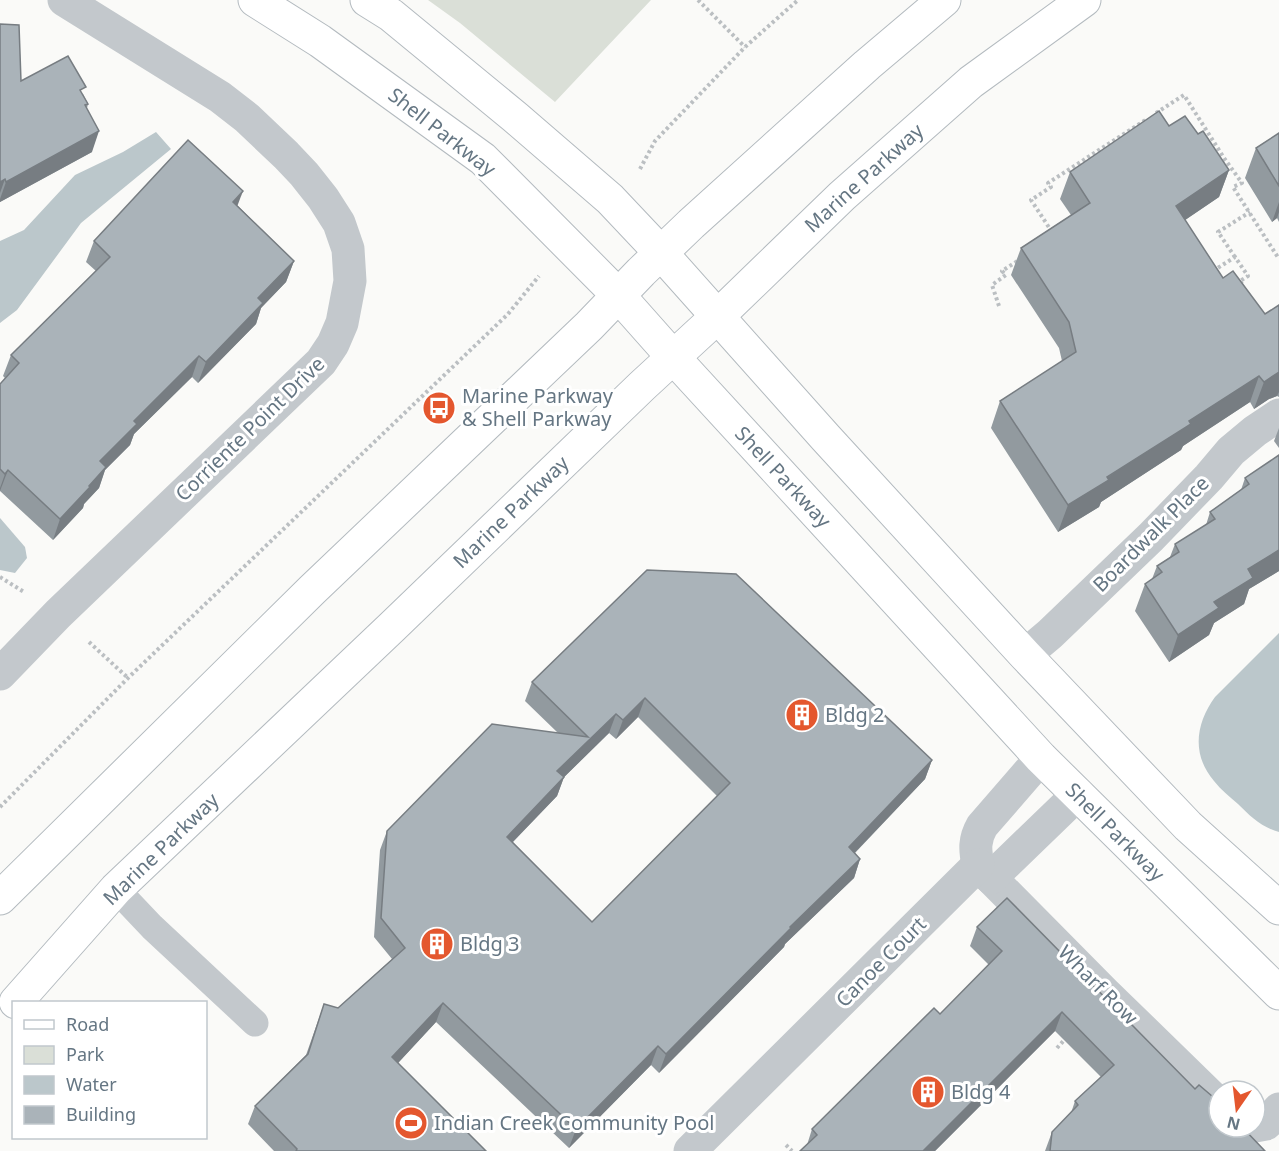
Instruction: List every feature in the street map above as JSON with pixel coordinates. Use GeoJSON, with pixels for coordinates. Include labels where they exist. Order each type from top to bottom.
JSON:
{"type":"FeatureCollection","features":[{"type":"Feature","properties":{"kind":"main road","name":"Shell Parkway"},"geometry":{"type":"LineString","coordinates":[[255,0],[320,41],[483,159],[618,295],[1041,758],[1279,993]]}},
{"type":"Feature","properties":{"kind":"main road"},"geometry":{"type":"LineString","coordinates":[[367,0],[391,15],[610,199],[1025,655],[1188,826],[1279,908]]}},
{"type":"Feature","properties":{"kind":"main road"},"geometry":{"type":"LineString","coordinates":[[0,898],[312,590],[589,326],[661,253],[867,65],[944,0]]}},
{"type":"Feature","properties":{"kind":"main road","name":"Marine Parkway"},"geometry":{"type":"LineString","coordinates":[[18,1001],[116,889],[842,196],[971,82],[1084,0]]}},
{"type":"Feature","properties":{"kind":"main road","name":"Marine Parkway"},"geometry":{"type":"LineString","coordinates":[[0,1022],[12,1008]]}},
{"type":"Feature","properties":{"kind":"street","name":"Corriente Point Drive"},"geometry":{"type":"LineString","coordinates":[[0,674],[58,614],[321,362],[333,344],[342,323],[350,281],[348,249],[339,223],[323,198],[286,155],[247,118],[220,97],[64,0]]}},
{"type":"Feature","properties":{"kind":"street","name":"Boardwalk Place"},"geometry":{"type":"LineString","coordinates":[[1025,655],[1151,537],[1231,451],[1279,415]]}},
{"type":"Feature","properties":{"kind":"street"},"geometry":{"type":"LineString","coordinates":[[985,872],[975,854],[977,834],[1041,758]]}},
{"type":"Feature","properties":{"kind":"street","name":"Canoe Court"},"geometry":{"type":"LineString","coordinates":[[690,1151],[985,872],[1078,794]]}},
{"type":"Feature","properties":{"kind":"street","name":"Wharf Row"},"geometry":{"type":"LineString","coordinates":[[985,872],[1207,1092]]}},
{"type":"Feature","properties":{"kind":"street"},"geometry":{"type":"LineString","coordinates":[[1267,1123],[1279,1109]]}},
{"type":"Feature","properties":{"kind":"lane"},"geometry":{"type":"LineString","coordinates":[[116,889],[152,927],[255,1023]]}},
{"type":"Feature","properties":{"kind":"path"},"geometry":{"type":"LineString","coordinates":[[698,0],[745,47]]}},
{"type":"Feature","properties":{"kind":"path"},"geometry":{"type":"LineString","coordinates":[[639,172],[655,141],[745,47],[798,0]]}},
{"type":"Feature","properties":{"kind":"path"},"geometry":{"type":"LineString","coordinates":[[1055,236],[1031,200],[1051,187],[1048,183],[1184,95],[1242,183],[1233,187],[1279,259]]}},
{"type":"Feature","properties":{"kind":"path"},"geometry":{"type":"LineString","coordinates":[[1199,136],[1207,131]]}},
{"type":"Feature","properties":{"kind":"path"},"geometry":{"type":"LineString","coordinates":[[1214,157],[1221,152]]}},
{"type":"Feature","properties":{"kind":"path"},"geometry":{"type":"LineString","coordinates":[[1246,290],[1240,281],[1248,276],[1218,232],[1250,212]]}},
{"type":"Feature","properties":{"kind":"path"},"geometry":{"type":"LineString","coordinates":[[1211,273],[1235,257]]}},
{"type":"Feature","properties":{"kind":"path"},"geometry":{"type":"LineString","coordinates":[[999,306],[992,285],[1006,275],[1002,271],[1019,260]]}},
{"type":"Feature","properties":{"kind":"path"},"geometry":{"type":"LineString","coordinates":[[0,807],[128,678],[508,314],[539,276]]}},
{"type":"Feature","properties":{"kind":"path"},"geometry":{"type":"LineString","coordinates":[[786,1145],[792,1151]]}},
{"type":"Feature","properties":{"kind":"green space"},"geometry":{"type":"Polygon","coordinates":[[[428,0],[651,0],[555,102],[460,23],[428,0]]]}},
{"type":"Feature","properties":{"kind":"water"},"geometry":{"type":"Polygon","coordinates":[[[156,132],[171,149],[81,223],[17,310],[0,323],[0,241],[24,230],[75,175],[123,152],[156,132]]]}},
{"type":"Feature","properties":{"kind":"water"},"geometry":{"type":"Polygon","coordinates":[[[0,518],[25,547],[27,558],[15,573],[0,570],[0,518]]]}},
{"type":"Feature","properties":{"kind":"water"},"geometry":{"type":"Polygon","coordinates":[[[1279,633],[1279,832],[1256,821],[1217,784],[1202,760],[1199,739],[1204,717],[1215,697],[1279,633]]]}},
{"type":"Feature","properties":{"kind":"building"},"geometry":{"type":"Polygon","coordinates":[[[0,24],[19,25],[21,81],[68,56],[86,87],[80,90],[99,131],[6,182],[5,179],[0,182],[0,24]]]}},
{"type":"Feature","properties":{"kind":"building"},"geometry":{"type":"Polygon","coordinates":[[[1159,111],[1169,126],[1185,116],[1198,134],[1203,131],[1229,170],[1176,206],[1223,278],[1233,271],[1265,314],[1279,305],[1279,372],[1264,382],[1259,376],[1189,421],[1191,424],[1107,477],[1109,480],[1068,505],[1000,401],[1076,352],[1069,322],[1021,248],[1090,203],[1070,172],[1159,111]]]}},
{"type":"Feature","properties":{"kind":"building"},"geometry":{"type":"Polygon","coordinates":[[[1279,133],[1279,186],[1256,148],[1279,133]]]}},
{"type":"Feature","properties":{"kind":"building"},"geometry":{"type":"Polygon","coordinates":[[[188,140],[243,191],[233,202],[294,261],[258,298],[263,303],[206,362],[199,356],[134,421],[137,424],[100,461],[106,467],[60,519],[8,470],[5,474],[0,469],[0,384],[19,363],[11,355],[110,257],[94,241],[188,140]]]}},
{"type":"Feature","properties":{"kind":"building"},"geometry":{"type":"Polygon","coordinates":[[[1279,455],[1279,550],[1248,569],[1253,578],[1214,602],[1219,608],[1178,635],[1145,584],[1162,572],[1157,566],[1179,552],[1175,544],[1215,519],[1210,512],[1249,484],[1245,478],[1279,455]]]}},
{"type":"Feature","properties":{"kind":"building"},"geometry":{"type":"Polygon","coordinates":[[[647,570],[736,574],[932,760],[849,847],[860,859],[666,1054],[658,1046],[576,1129],[443,1003],[392,1057],[486,1151],[296,1151],[297,1149],[255,1106],[308,1054],[324,1004],[338,1008],[405,948],[381,918],[387,831],[492,724],[588,737],[532,682],[647,570]],[[645,698],[623,720],[616,714],[557,771],[564,777],[507,837],[592,922],[730,783],[645,698]]]}},
{"type":"Feature","properties":{"kind":"building"},"geometry":{"type":"Polygon","coordinates":[[[1007,898],[1195,1089],[1199,1085],[1207,1092],[1207,1139],[1254,1139],[1265,1151],[1050,1151],[1052,1132],[1078,1105],[1075,1101],[1114,1065],[1062,1012],[923,1151],[800,1151],[817,1135],[812,1129],[934,1008],[940,1014],[1002,951],[977,927],[1007,898]]]}},
{"type":"Feature","properties":{"kind":"place","name":"Marine Parkway & Shell Parkway"},"geometry":{"type":"Point","coordinates":[439,408]}},
{"type":"Feature","properties":{"kind":"place","name":"Bldg 2"},"geometry":{"type":"Point","coordinates":[802,715]}},
{"type":"Feature","properties":{"kind":"place","name":"Bldg 3"},"geometry":{"type":"Point","coordinates":[437,944]}},
{"type":"Feature","properties":{"kind":"place","name":"Bldg 4"},"geometry":{"type":"Point","coordinates":[928,1092]}},
{"type":"Feature","properties":{"kind":"place","name":"Indian Creek Community Pool"},"geometry":{"type":"Point","coordinates":[411,1123]}}]}
